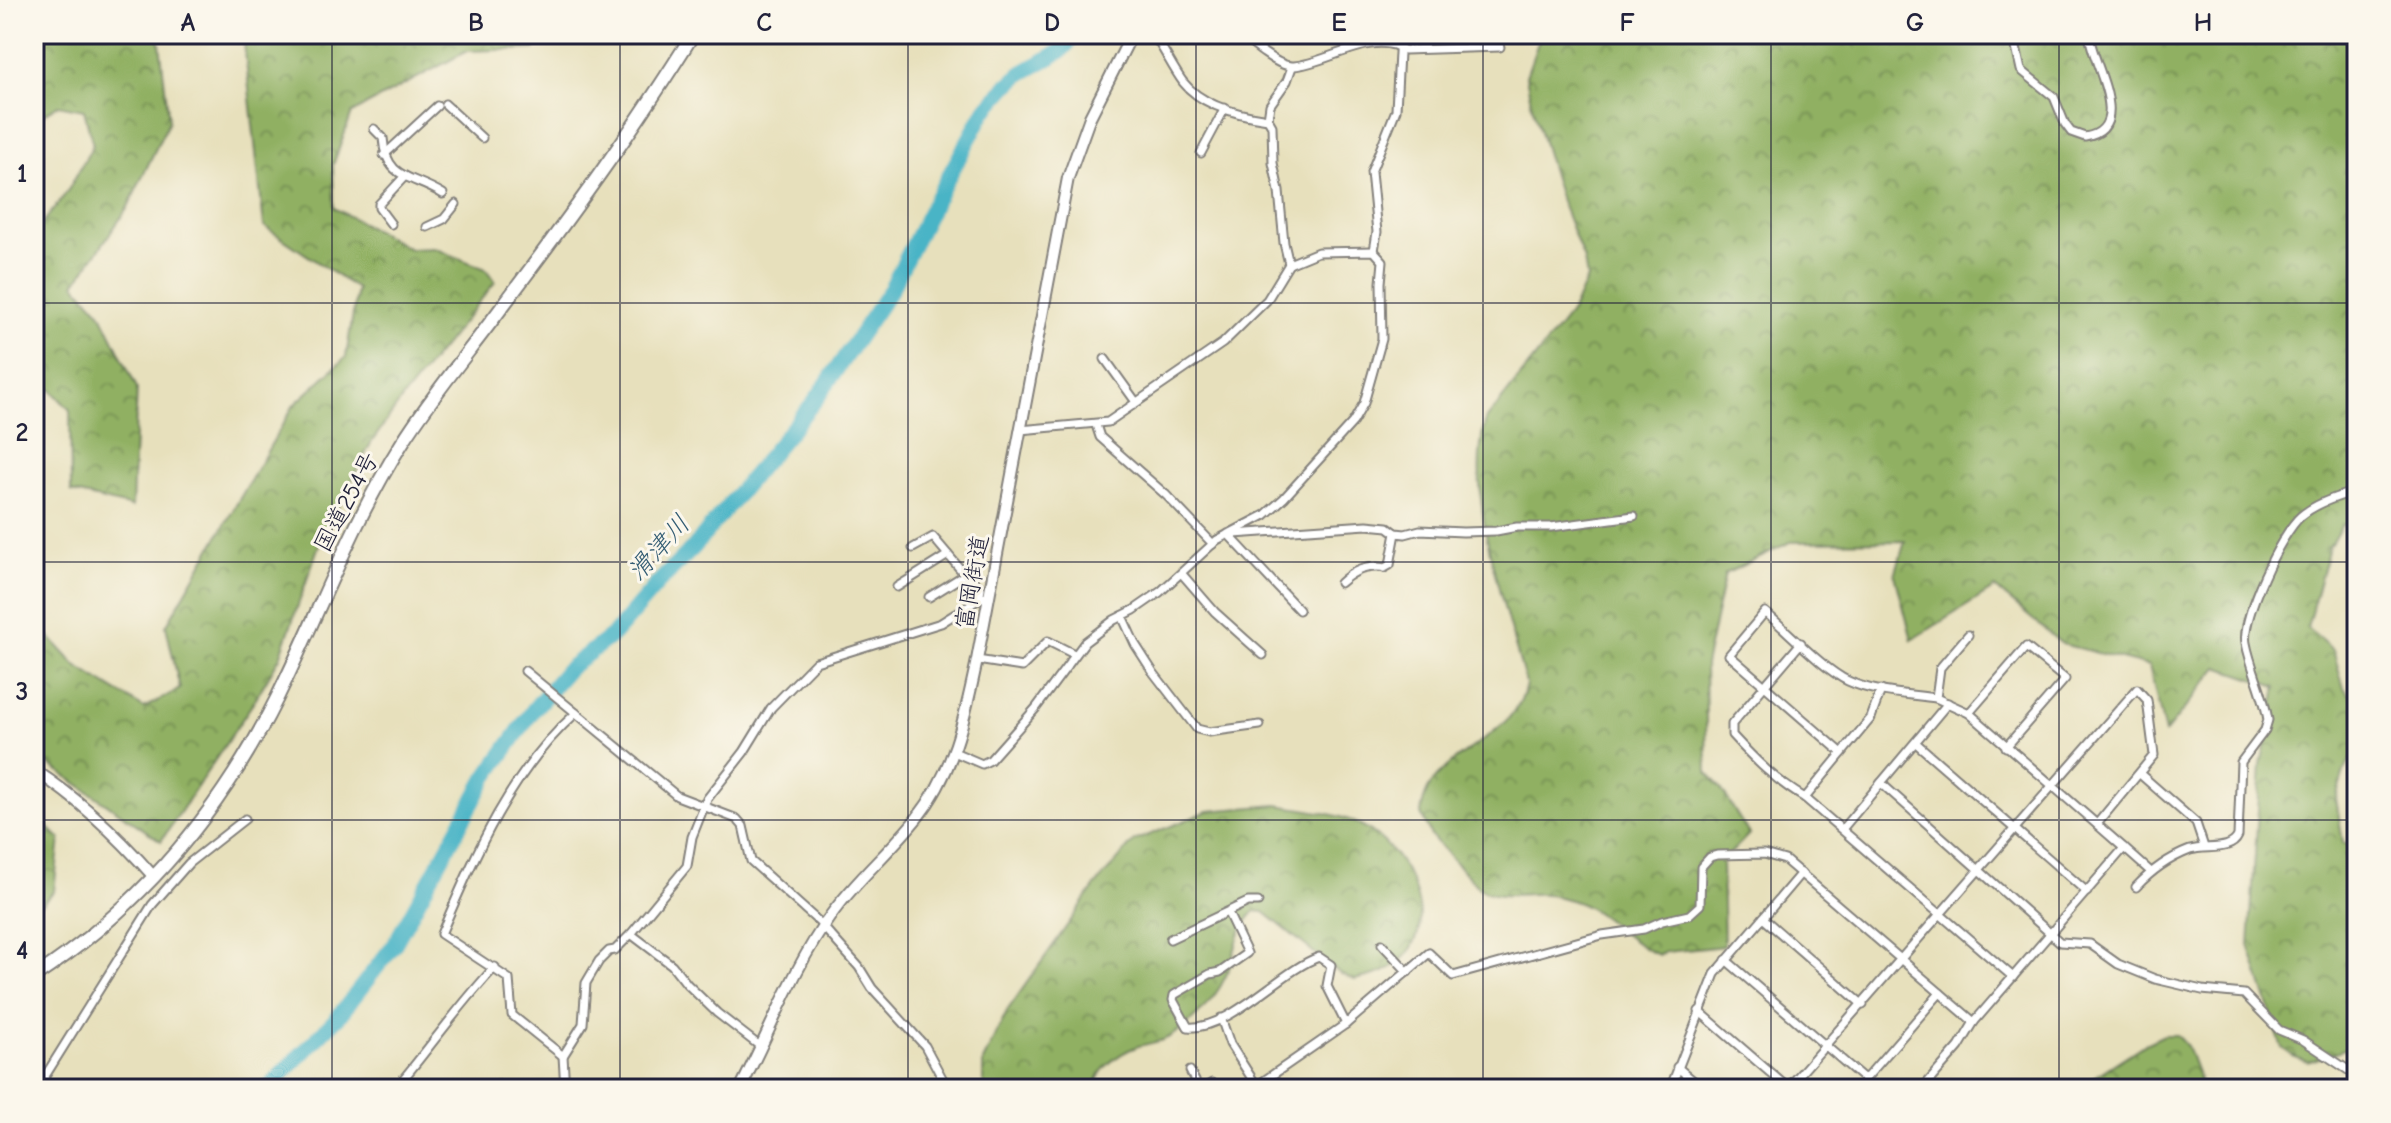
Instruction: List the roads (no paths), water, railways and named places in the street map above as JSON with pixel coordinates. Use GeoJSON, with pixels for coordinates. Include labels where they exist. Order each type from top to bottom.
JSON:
{"type":"FeatureCollection","features":[{"type":"Feature","properties":{"kind":"highway","name":"国道254号"},"geometry":{"type":"LineString","coordinates":[[34,977],[95,932],[154,877],[203,819],[246,756],[279,694],[346,544],[404,441],[599,175],[693,34]]}},
{"type":"Feature","properties":{"kind":"street","name":"富岡街道"},"geometry":{"type":"LineString","coordinates":[[740,1089],[823,927],[918,816],[937,790],[954,752],[965,720],[990,595],[1068,178],[1090,117],[1132,34]]}},
{"type":"Feature","properties":{"kind":"street"},"geometry":{"type":"LineString","coordinates":[[1153,34],[1184,83],[1204,99],[1268,119]]}},
{"type":"Feature","properties":{"kind":"street"},"geometry":{"type":"LineString","coordinates":[[1242,34],[1277,62],[1292,67],[1330,54],[1383,43],[1404,50],[1500,47]]}},
{"type":"Feature","properties":{"kind":"street"},"geometry":{"type":"LineString","coordinates":[[1374,251],[1377,232],[1371,172],[1396,110],[1400,34]]}},
{"type":"Feature","properties":{"kind":"street"},"geometry":{"type":"LineString","coordinates":[[2013,34],[2021,70],[2054,97],[2071,132],[2085,137],[2101,131],[2108,123],[2110,110],[2104,77],[2095,61],[2089,34]]}},
{"type":"Feature","properties":{"kind":"street"},"geometry":{"type":"LineString","coordinates":[[1289,264],[1273,163],[1272,126],[1268,119],[1270,105],[1287,81],[1292,67]]}},
{"type":"Feature","properties":{"kind":"street"},"geometry":{"type":"LineString","coordinates":[[384,155],[441,105],[482,138]]}},
{"type":"Feature","properties":{"kind":"street"},"geometry":{"type":"LineString","coordinates":[[1201,153],[1225,108]]}},
{"type":"Feature","properties":{"kind":"street"},"geometry":{"type":"LineString","coordinates":[[374,129],[383,138],[384,155],[389,164],[405,176],[443,194]]}},
{"type":"Feature","properties":{"kind":"street"},"geometry":{"type":"LineString","coordinates":[[391,224],[379,204],[405,176]]}},
{"type":"Feature","properties":{"kind":"street"},"geometry":{"type":"LineString","coordinates":[[427,227],[444,219],[456,204]]}},
{"type":"Feature","properties":{"kind":"street"},"geometry":{"type":"LineString","coordinates":[[954,752],[982,764],[990,760],[1085,642],[1148,602],[1213,544],[1265,515],[1284,498],[1358,414],[1383,329],[1380,300],[1383,261],[1374,251],[1318,252],[1289,264],[1267,300],[1223,343],[1108,422],[1020,430]]}},
{"type":"Feature","properties":{"kind":"street"},"geometry":{"type":"LineString","coordinates":[[1105,359],[1136,402]]}},
{"type":"Feature","properties":{"kind":"street"},"geometry":{"type":"LineString","coordinates":[[1096,425],[1100,437],[1166,495],[1213,544]]}},
{"type":"Feature","properties":{"kind":"street"},"geometry":{"type":"LineString","coordinates":[[2136,887],[2151,872],[2179,855],[2204,847],[2230,846],[2235,842],[2238,836],[2241,762],[2267,725],[2267,713],[2246,643],[2246,623],[2263,578],[2295,521],[2324,503],[2357,491]]}},
{"type":"Feature","properties":{"kind":"street"},"geometry":{"type":"LineString","coordinates":[[1228,534],[1367,525],[1388,527],[1396,533],[1405,534],[1420,530],[1496,531],[1634,516]]}},
{"type":"Feature","properties":{"kind":"street"},"geometry":{"type":"LineString","coordinates":[[1340,583],[1354,570],[1384,569],[1390,565],[1396,533]]}},
{"type":"Feature","properties":{"kind":"street"},"geometry":{"type":"LineString","coordinates":[[1228,534],[1299,610]]}},
{"type":"Feature","properties":{"kind":"street"},"geometry":{"type":"LineString","coordinates":[[913,548],[933,537],[981,588],[979,599]]}},
{"type":"Feature","properties":{"kind":"street"},"geometry":{"type":"LineString","coordinates":[[897,587],[948,555]]}},
{"type":"Feature","properties":{"kind":"street"},"geometry":{"type":"LineString","coordinates":[[929,597],[966,574]]}},
{"type":"Feature","properties":{"kind":"street"},"geometry":{"type":"LineString","coordinates":[[1182,574],[1215,612],[1263,655]]}},
{"type":"Feature","properties":{"kind":"street"},"geometry":{"type":"LineString","coordinates":[[565,1089],[563,1056],[583,1024],[586,983],[599,961],[631,934],[687,866],[692,837],[704,807],[771,708],[816,662],[941,623],[990,595]]}},
{"type":"Feature","properties":{"kind":"street"},"geometry":{"type":"LineString","coordinates":[[1842,753],[1729,655],[1765,612],[1843,678],[1881,690],[1936,698],[1969,713],[2151,872]]}},
{"type":"Feature","properties":{"kind":"street"},"geometry":{"type":"LineString","coordinates":[[1122,616],[1153,672],[1197,729],[1209,732],[1260,725]]}},
{"type":"Feature","properties":{"kind":"street"},"geometry":{"type":"LineString","coordinates":[[1936,698],[1940,668],[1968,635]]}},
{"type":"Feature","properties":{"kind":"street"},"geometry":{"type":"LineString","coordinates":[[977,660],[1022,667],[1048,641],[1074,654]]}},
{"type":"Feature","properties":{"kind":"street"},"geometry":{"type":"LineString","coordinates":[[1801,643],[1732,724],[1732,735],[1761,767],[1843,828],[2013,977]]}},
{"type":"Feature","properties":{"kind":"street"},"geometry":{"type":"LineString","coordinates":[[1969,713],[2026,647],[2065,679],[2006,747]]}},
{"type":"Feature","properties":{"kind":"street"},"geometry":{"type":"LineString","coordinates":[[526,672],[677,796],[741,822],[751,861],[823,927],[859,967],[883,1001],[925,1046],[948,1089]]}},
{"type":"Feature","properties":{"kind":"street"},"geometry":{"type":"LineString","coordinates":[[1699,1011],[1788,1089],[2137,689],[2147,700],[2154,750],[2151,761],[2097,824]]}},
{"type":"Feature","properties":{"kind":"street"},"geometry":{"type":"LineString","coordinates":[[1805,798],[1871,718],[1881,690]]}},
{"type":"Feature","properties":{"kind":"street"},"geometry":{"type":"LineString","coordinates":[[1843,828],[1948,703]]}},
{"type":"Feature","properties":{"kind":"street"},"geometry":{"type":"LineString","coordinates":[[563,1056],[512,1015],[509,979],[441,934],[476,854],[498,814],[528,768],[575,712]]}},
{"type":"Feature","properties":{"kind":"street"},"geometry":{"type":"LineString","coordinates":[[1916,743],[2087,892]]}},
{"type":"Feature","properties":{"kind":"street"},"geometry":{"type":"LineString","coordinates":[[34,770],[112,834],[154,877]]}},
{"type":"Feature","properties":{"kind":"street"},"geometry":{"type":"LineString","coordinates":[[2140,774],[2196,823],[2204,847]]}},
{"type":"Feature","properties":{"kind":"street"},"geometry":{"type":"LineString","coordinates":[[1881,783],[2060,942],[2090,944],[2118,964],[2155,979],[2187,987],[2244,994],[2279,1030],[2303,1040],[2357,1076]]}},
{"type":"Feature","properties":{"kind":"street"},"geometry":{"type":"LineString","coordinates":[[37,1089],[152,905],[189,863],[245,819]]}},
{"type":"Feature","properties":{"kind":"street"},"geometry":{"type":"LineString","coordinates":[[1922,1089],[1959,1047],[1974,1022],[2124,848]]}},
{"type":"Feature","properties":{"kind":"street"},"geometry":{"type":"LineString","coordinates":[[1221,1018],[1230,1044],[1254,1087],[1346,1024],[1429,953],[1453,976],[1602,935],[1644,929],[1689,915],[1700,905],[1701,867],[1705,861],[1717,855],[1771,855],[1785,860],[1801,873],[1974,1022]]}},
{"type":"Feature","properties":{"kind":"street"},"geometry":{"type":"LineString","coordinates":[[1670,1089],[1715,974],[1801,873]]}},
{"type":"Feature","properties":{"kind":"street"},"geometry":{"type":"LineString","coordinates":[[1170,939],[1248,902],[1258,902]]}},
{"type":"Feature","properties":{"kind":"street"},"geometry":{"type":"LineString","coordinates":[[1228,913],[1247,953],[1220,972],[1178,991],[1173,1000],[1188,1027],[1221,1018],[1319,957],[1331,965],[1327,986],[1346,1024]]}},
{"type":"Feature","properties":{"kind":"street"},"geometry":{"type":"LineString","coordinates":[[1763,918],[1863,1005]]}},
{"type":"Feature","properties":{"kind":"street"},"geometry":{"type":"LineString","coordinates":[[631,934],[672,965],[717,1013],[761,1047]]}},
{"type":"Feature","properties":{"kind":"street"},"geometry":{"type":"LineString","coordinates":[[1382,944],[1408,972]]}},
{"type":"Feature","properties":{"kind":"street"},"geometry":{"type":"LineString","coordinates":[[1726,960],[1863,1078],[1940,993]]}},
{"type":"Feature","properties":{"kind":"street"},"geometry":{"type":"LineString","coordinates":[[395,1089],[447,1027],[462,1003],[495,967]]}},
{"type":"Feature","properties":{"kind":"street"},"geometry":{"type":"LineString","coordinates":[[1677,1067],[1703,1089]]}},
{"type":"Feature","properties":{"kind":"street"},"geometry":{"type":"LineString","coordinates":[[1190,1071],[1200,1089],[1212,1083]]}},
{"type":"Feature","properties":{"kind":"street"},"geometry":{"type":"LineString","coordinates":[[485,1089],[497,1084],[506,1089]]}},
{"type":"Feature","properties":{"kind":"waterway","name":"滑津川"},"geometry":{"type":"LineString","coordinates":[[267,1089],[338,1017],[394,945],[486,778],[534,709],[568,669],[614,634],[695,546],[817,398],[891,289],[984,112],[1022,73],[1061,51],[1076,34]]}}]}
